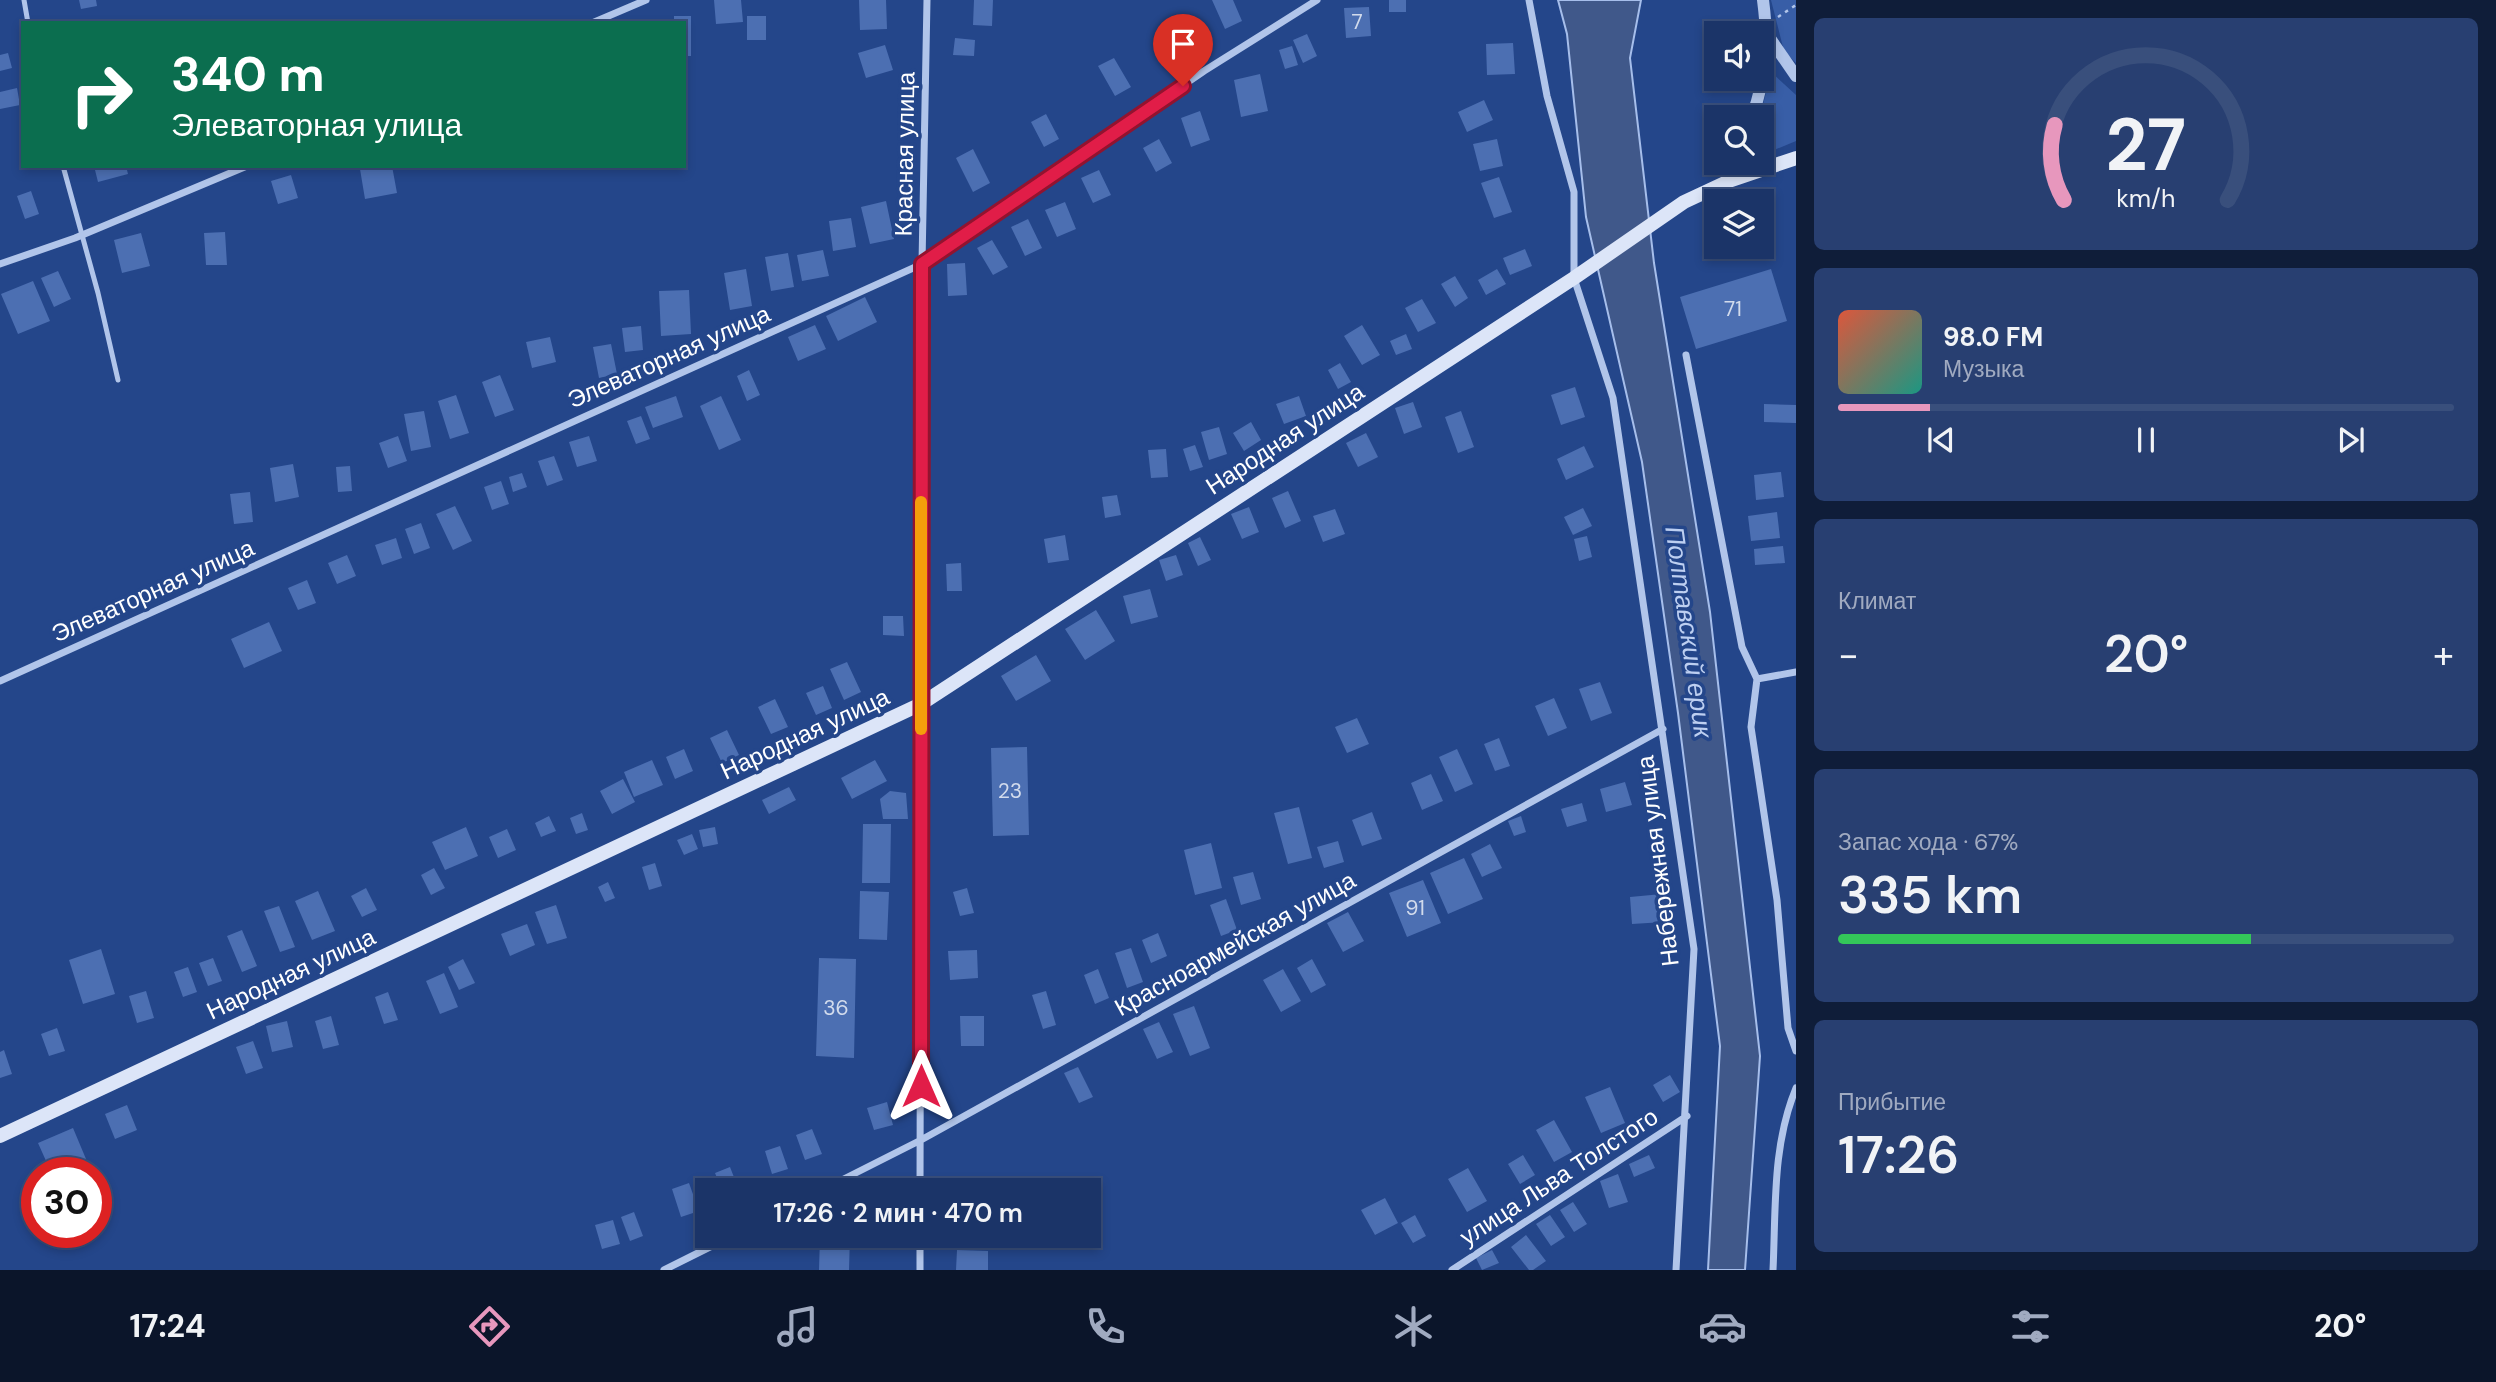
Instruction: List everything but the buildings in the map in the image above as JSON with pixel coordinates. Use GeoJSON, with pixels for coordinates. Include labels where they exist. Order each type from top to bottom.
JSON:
{"type":"FeatureCollection","features":[{"type":"Feature","properties":{"kind":"main road","name":"Народная улица"},"geometry":{"type":"LineString","coordinates":[[0,1136],[921,704],[1574,278],[1684,202],[1729,181],[1796,158]]}},
{"type":"Feature","properties":{"kind":"street"},"geometry":{"type":"LineString","coordinates":[[597,21],[646,0]]}},
{"type":"Feature","properties":{"kind":"street","name":"Красная улица"},"geometry":{"type":"LineString","coordinates":[[920,1178],[922,264],[927,0]]}},
{"type":"Feature","properties":{"kind":"street","name":"Элеваторная улица"},"geometry":{"type":"LineString","coordinates":[[0,681],[922,264],[1205,71],[1317,0]]}},
{"type":"Feature","properties":{"kind":"street","name":"Набережная улица"},"geometry":{"type":"LineString","coordinates":[[1529,0],[1546,96],[1574,192],[1574,278],[1613,398],[1694,949],[1687,1116],[1676,1270]]}},
{"type":"Feature","properties":{"kind":"street"},"geometry":{"type":"LineString","coordinates":[[1763,0],[1766,21]]}},
{"type":"Feature","properties":{"kind":"street"},"geometry":{"type":"LineString","coordinates":[[1774,41],[1796,76]]}},
{"type":"Feature","properties":{"kind":"street"},"geometry":{"type":"LineString","coordinates":[[0,264],[82,235],[242,168]]}},
{"type":"Feature","properties":{"kind":"street"},"geometry":{"type":"LineString","coordinates":[[1729,181],[1731,175]]}},
{"type":"Feature","properties":{"kind":"street"},"geometry":{"type":"LineString","coordinates":[[1686,355],[1742,647],[1757,679],[1751,727],[1777,900],[1788,1028],[1796,1051]]}},
{"type":"Feature","properties":{"kind":"street"},"geometry":{"type":"LineString","coordinates":[[1757,679],[1796,672]]}},
{"type":"Feature","properties":{"kind":"street","name":"Красноармейская улица"},"geometry":{"type":"LineString","coordinates":[[846,1178],[920,1140],[1663,729]]}},
{"type":"Feature","properties":{"kind":"street"},"geometry":{"type":"LineString","coordinates":[[1773,1270],[1777,1155],[1787,1110],[1796,1088]]}},
{"type":"Feature","properties":{"kind":"street","name":"улица Льва Толстого"},"geometry":{"type":"LineString","coordinates":[[1452,1270],[1687,1116]]}},
{"type":"Feature","properties":{"kind":"street"},"geometry":{"type":"LineString","coordinates":[[664,1270],[708,1248]]}},
{"type":"Feature","properties":{"kind":"street"},"geometry":{"type":"LineString","coordinates":[[920,1248],[920,1270]]}},
{"type":"Feature","properties":{"kind":"lane"},"geometry":{"type":"LineString","coordinates":[[23,0],[28,21]]}},
{"type":"Feature","properties":{"kind":"lane"},"geometry":{"type":"LineString","coordinates":[[64,168],[118,380]]}},
{"type":"Feature","properties":{"kind":"path"},"geometry":{"type":"LineString","coordinates":[[1774,25],[1796,5]]}},
{"type":"Feature","properties":{"kind":"shaded area"},"geometry":{"type":"Polygon","coordinates":[[[1771,0],[1796,0],[1796,63],[1784,51],[1771,0]]]}},
{"type":"Feature","properties":{"kind":"shaded area"},"geometry":{"type":"Polygon","coordinates":[[[1774,75],[1796,95],[1796,141],[1774,150],[1774,105],[1763,105],[1766,91],[1774,91],[1774,75]]]}},
{"type":"Feature","properties":{"kind":"water","name":"Полтавский ерик"},"geometry":{"type":"Polygon","coordinates":[[[1558,0],[1641,0],[1630,58],[1654,263],[1710,612],[1760,1056],[1745,1270],[1708,1270],[1720,1046],[1678,713],[1642,462],[1586,217],[1567,34],[1558,0]]]}},
{"type":"Feature","properties":{"kind":"slow traffic"},"geometry":{"type":"LineString","coordinates":[[921,502],[921,729]]}},
{"type":"Feature","properties":{"kind":"route"},"geometry":{"type":"LineString","coordinates":[[921,1086],[922,264],[1183,86]]}}]}
